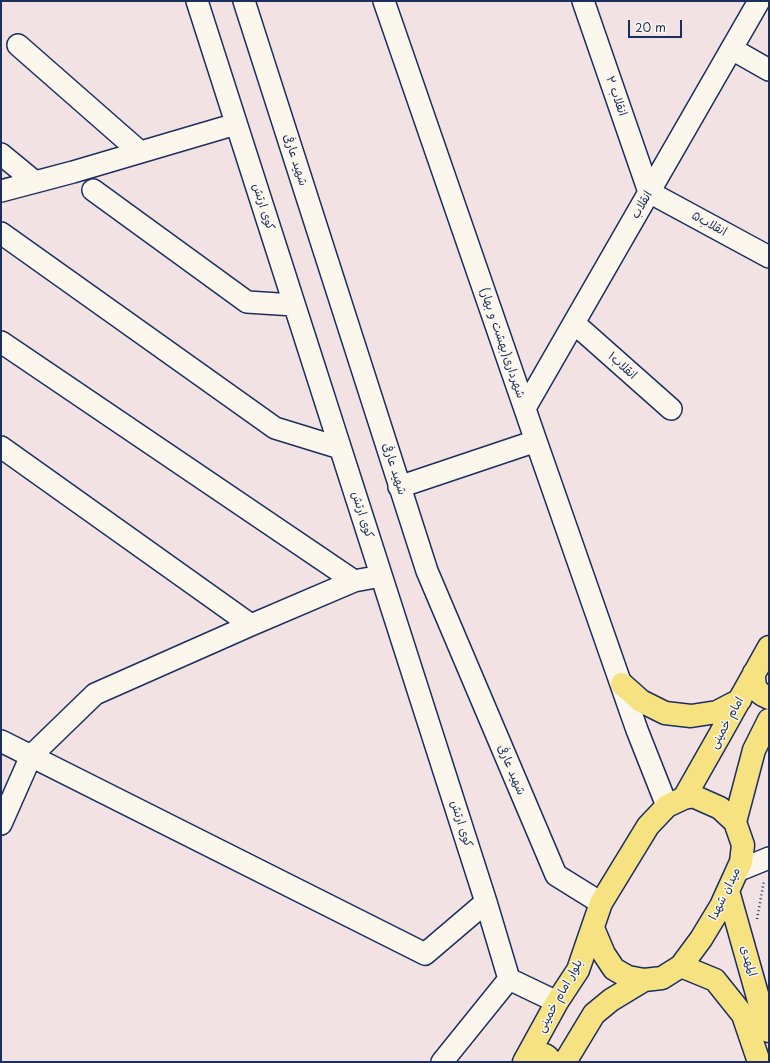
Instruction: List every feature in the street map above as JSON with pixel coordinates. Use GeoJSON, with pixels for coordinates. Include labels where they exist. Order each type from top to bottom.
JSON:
{"type":"FeatureCollection","features":[{"type":"Feature","properties":{"kind":"main road","name":"امام خمینی"},"geometry":{"type":"LineString","coordinates":[[676,802],[740,700],[769,647]]}},
{"type":"Feature","properties":{"kind":"main road"},"geometry":{"type":"LineString","coordinates":[[754,673],[754,686],[760,694],[769,698]]}},
{"type":"Feature","properties":{"kind":"main road"},"geometry":{"type":"LineString","coordinates":[[622,684],[641,701],[665,713],[678,715],[691,716],[716,712],[740,700]]}},
{"type":"Feature","properties":{"kind":"main road"},"geometry":{"type":"LineString","coordinates":[[735,822],[754,750],[769,720]]}},
{"type":"Feature","properties":{"kind":"main road","name":"میدان شهدا"},"geometry":{"type":"LineString","coordinates":[[593,928],[604,954],[614,969],[628,977],[644,980],[662,978],[680,966],[701,939],[721,906],[737,871],[741,862],[743,845],[735,822],[720,808],[693,796],[676,802]]}},
{"type":"Feature","properties":{"kind":"main road"},"geometry":{"type":"LineString","coordinates":[[593,928],[601,903],[648,826],[676,802]]}},
{"type":"Feature","properties":{"kind":"main road","name":"المهدی"},"geometry":{"type":"LineString","coordinates":[[728,891],[761,1008],[769,1031]]}},
{"type":"Feature","properties":{"kind":"main road","name":"بلوار امام خمینی"},"geometry":{"type":"LineString","coordinates":[[524,1061],[557,1002],[578,970],[593,928]]}},
{"type":"Feature","properties":{"kind":"main road"},"geometry":{"type":"LineString","coordinates":[[680,966],[715,980],[720,986],[743,1015],[759,1062]]}},
{"type":"Feature","properties":{"kind":"main road"},"geometry":{"type":"LineString","coordinates":[[564,1062],[594,1014],[611,1000],[644,980]]}},
{"type":"Feature","properties":{"kind":"main road"},"geometry":{"type":"LineString","coordinates":[[524,1061],[539,1054],[545,1055],[551,1062]]}},
{"type":"Feature","properties":{"kind":"street","name":"کوی ارتش"},"geometry":{"type":"LineString","coordinates":[[197,1],[486,902],[509,979]]}},
{"type":"Feature","properties":{"kind":"street","name":"شهید عارفی"},"geometry":{"type":"LineString","coordinates":[[244,1],[427,571],[556,876],[601,903]]}},
{"type":"Feature","properties":{"kind":"street","name":"شهرداری(بهشت و بهار)"},"geometry":{"type":"LineString","coordinates":[[384,1],[637,730],[676,802]]}},
{"type":"Feature","properties":{"kind":"street","name":"انقلاب ۲"},"geometry":{"type":"LineString","coordinates":[[583,1],[649,192]]}},
{"type":"Feature","properties":{"kind":"street","name":"انقلاب"},"geometry":{"type":"LineString","coordinates":[[525,408],[759,1]]}},
{"type":"Feature","properties":{"kind":"street"},"geometry":{"type":"LineString","coordinates":[[18,45],[140,152]]}},
{"type":"Feature","properties":{"kind":"street"},"geometry":{"type":"LineString","coordinates":[[732,49],[769,70]]}},
{"type":"Feature","properties":{"kind":"street"},"geometry":{"type":"LineString","coordinates":[[1,191],[236,124]]}},
{"type":"Feature","properties":{"kind":"street"},"geometry":{"type":"LineString","coordinates":[[1,154],[35,182]]}},
{"type":"Feature","properties":{"kind":"street"},"geometry":{"type":"LineString","coordinates":[[93,190],[247,302],[294,305]]}},
{"type":"Feature","properties":{"kind":"street","name":"انقلاب۵"},"geometry":{"type":"LineString","coordinates":[[649,192],[769,257]]}},
{"type":"Feature","properties":{"kind":"street"},"geometry":{"type":"LineString","coordinates":[[1,233],[275,428],[340,448]]}},
{"type":"Feature","properties":{"kind":"street","name":"انقلاب۱"},"geometry":{"type":"LineString","coordinates":[[574,323],[671,410]]}},
{"type":"Feature","properties":{"kind":"street"},"geometry":{"type":"LineString","coordinates":[[1,342],[354,581]]}},
{"type":"Feature","properties":{"kind":"street"},"geometry":{"type":"LineString","coordinates":[[399,487],[536,441]]}},
{"type":"Feature","properties":{"kind":"street"},"geometry":{"type":"LineString","coordinates":[[1,447],[251,625]]}},
{"type":"Feature","properties":{"kind":"street"},"geometry":{"type":"LineString","coordinates":[[1,824],[31,756],[95,694],[354,581],[381,576]]}},
{"type":"Feature","properties":{"kind":"street"},"geometry":{"type":"LineString","coordinates":[[1,741],[425,954],[486,902]]}},
{"type":"Feature","properties":{"kind":"street"},"geometry":{"type":"LineString","coordinates":[[737,871],[769,858]]}},
{"type":"Feature","properties":{"kind":"street"},"geometry":{"type":"LineString","coordinates":[[442,1062],[509,979],[557,1002]]}},
{"type":"Feature","properties":{"kind":"path"},"geometry":{"type":"LineString","coordinates":[[756,925],[769,858]]}}]}
